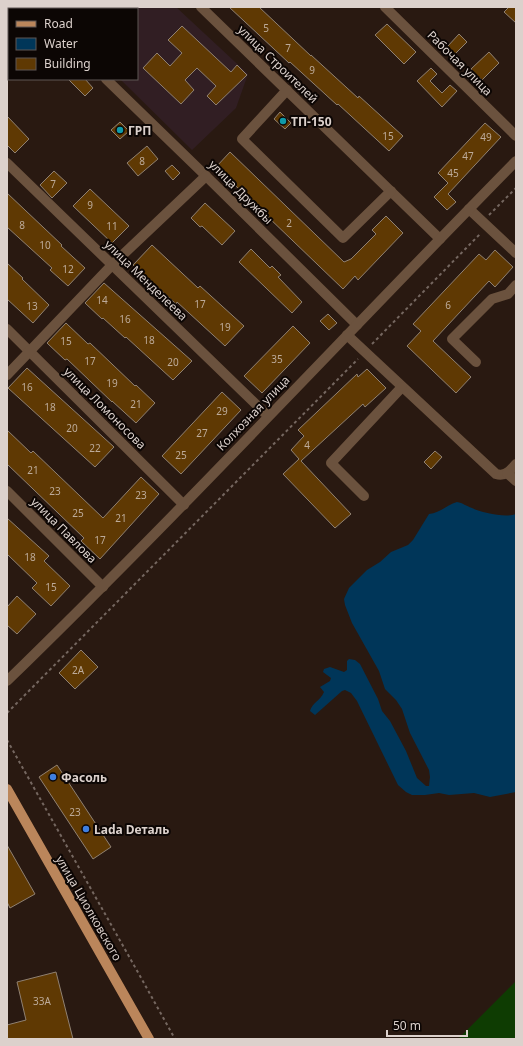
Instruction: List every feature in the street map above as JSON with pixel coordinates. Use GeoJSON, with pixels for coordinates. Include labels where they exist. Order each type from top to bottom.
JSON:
{"type":"FeatureCollection","features":[{"type":"Feature","properties":{"kind":"main road","name":"улица Циолковского"},"geometry":{"type":"LineString","coordinates":[[7,789],[149,1039]]}},
{"type":"Feature","properties":{"kind":"street","name":"улица Строителей"},"geometry":{"type":"LineString","coordinates":[[201,7],[440,239]]}},
{"type":"Feature","properties":{"kind":"street","name":"Рабочая улица"},"geometry":{"type":"LineString","coordinates":[[386,7],[516,136]]}},
{"type":"Feature","properties":{"kind":"street","name":"улица Дружбы"},"geometry":{"type":"LineString","coordinates":[[107,80],[357,325]]}},
{"type":"Feature","properties":{"kind":"street"},"geometry":{"type":"LineString","coordinates":[[287,90],[242,139],[343,238],[390,191]]}},
{"type":"Feature","properties":{"kind":"street","name":"Колхозная улица"},"geometry":{"type":"LineString","coordinates":[[7,681],[184,505],[268,416],[516,161]]}},
{"type":"Feature","properties":{"kind":"street","name":"улица Менделеева"},"geometry":{"type":"LineString","coordinates":[[7,163],[268,416]]}},
{"type":"Feature","properties":{"kind":"street"},"geometry":{"type":"LineString","coordinates":[[7,375],[112,265],[206,176]]}},
{"type":"Feature","properties":{"kind":"street"},"geometry":{"type":"LineString","coordinates":[[469,209],[516,253]]}},
{"type":"Feature","properties":{"kind":"street"},"geometry":{"type":"LineString","coordinates":[[476,362],[452,339],[492,299],[508,294],[516,285]]}},
{"type":"Feature","properties":{"kind":"street","name":"улица Ломоносова"},"geometry":{"type":"LineString","coordinates":[[7,329],[184,505]]}},
{"type":"Feature","properties":{"kind":"street"},"geometry":{"type":"LineString","coordinates":[[347,335],[496,474],[501,476],[507,473],[516,464]]}},
{"type":"Feature","properties":{"kind":"street"},"geometry":{"type":"LineString","coordinates":[[364,496],[331,463],[402,387]]}},
{"type":"Feature","properties":{"kind":"street"},"geometry":{"type":"LineString","coordinates":[[507,473],[516,481]]}},
{"type":"Feature","properties":{"kind":"street","name":"улица Павлова"},"geometry":{"type":"LineString","coordinates":[[7,491],[103,587]]}},
{"type":"Feature","properties":{"kind":"path"},"geometry":{"type":"LineString","coordinates":[[7,712],[365,352],[485,224],[516,188]]}},
{"type":"Feature","properties":{"kind":"path"},"geometry":{"type":"LineString","coordinates":[[7,740],[175,1039]]}},
{"type":"Feature","properties":{"kind":"shaded area"},"geometry":{"type":"Polygon","coordinates":[[[176,7],[248,74],[236,108],[192,150],[121,80],[138,80],[138,8],[110,8],[176,7]]]}},
{"type":"Feature","properties":{"kind":"green space"},"geometry":{"type":"Polygon","coordinates":[[[516,981],[516,1039],[458,1039],[516,981]]]}},
{"type":"Feature","properties":{"kind":"water"},"geometry":{"type":"Polygon","coordinates":[[[457,502],[488,513],[500,515],[516,514],[516,792],[490,797],[474,793],[412,795],[406,792],[398,785],[357,701],[351,693],[345,690],[315,715],[310,711],[324,692],[320,687],[330,681],[331,678],[323,672],[324,669],[330,667],[344,672],[347,670],[347,661],[349,659],[355,660],[360,664],[378,699],[382,711],[390,721],[406,751],[417,778],[426,786],[429,786],[429,770],[410,733],[402,709],[396,700],[385,689],[379,671],[352,623],[344,599],[349,588],[367,570],[380,562],[391,552],[408,545],[413,540],[429,514],[437,512],[457,502]]]}},
{"type":"Feature","properties":{"kind":"building"},"geometry":{"type":"Polygon","coordinates":[[[229,7],[259,7],[311,56],[358,98],[359,96],[403,136],[389,151],[338,104],[337,105],[290,62],[289,63],[229,7]]]}},
{"type":"Feature","properties":{"kind":"building"},"geometry":{"type":"Polygon","coordinates":[[[509,7],[516,7],[516,23],[504,12],[509,7]]]}},
{"type":"Feature","properties":{"kind":"building"},"geometry":{"type":"Polygon","coordinates":[[[387,24],[416,52],[404,64],[375,35],[387,24]]]}},
{"type":"Feature","properties":{"kind":"building"},"geometry":{"type":"Polygon","coordinates":[[[182,26],[231,72],[237,65],[247,75],[216,105],[207,96],[216,86],[197,68],[185,80],[194,90],[181,104],[143,68],[157,53],[170,66],[182,53],[168,40],[182,26]]]}},
{"type":"Feature","properties":{"kind":"building"},"geometry":{"type":"Polygon","coordinates":[[[459,34],[467,42],[454,55],[447,47],[459,34]]]}},
{"type":"Feature","properties":{"kind":"building"},"geometry":{"type":"Polygon","coordinates":[[[489,52],[499,63],[482,80],[471,69],[489,52]]]}},
{"type":"Feature","properties":{"kind":"building"},"geometry":{"type":"Polygon","coordinates":[[[431,68],[437,74],[430,81],[442,93],[450,85],[457,91],[442,107],[417,81],[431,68]]]}},
{"type":"Feature","properties":{"kind":"building"},"geometry":{"type":"Polygon","coordinates":[[[69,80],[86,80],[93,88],[85,96],[69,80]]]}},
{"type":"Feature","properties":{"kind":"building","name":"ТП-150"},"geometry":{"type":"Polygon","coordinates":[[[280,112],[291,123],[285,129],[274,119],[280,112]]]}},
{"type":"Feature","properties":{"kind":"building"},"geometry":{"type":"Polygon","coordinates":[[[7,116],[29,139],[15,153],[7,145],[7,116]]]}},
{"type":"Feature","properties":{"kind":"building","name":"ГРП"},"geometry":{"type":"Polygon","coordinates":[[[120,122],[129,131],[120,139],[111,130],[120,122]]]}},
{"type":"Feature","properties":{"kind":"building"},"geometry":{"type":"Polygon","coordinates":[[[485,123],[501,137],[448,194],[456,202],[447,210],[434,197],[448,183],[438,173],[485,123]]]}},
{"type":"Feature","properties":{"kind":"building"},"geometry":{"type":"Polygon","coordinates":[[[147,146],[158,159],[138,176],[127,163],[147,146]]]}},
{"type":"Feature","properties":{"kind":"building"},"geometry":{"type":"Polygon","coordinates":[[[230,152],[344,262],[351,259],[376,234],[372,230],[386,216],[403,233],[358,280],[355,276],[343,289],[216,167],[230,152]]]}},
{"type":"Feature","properties":{"kind":"building"},"geometry":{"type":"Polygon","coordinates":[[[172,165],[180,173],[173,180],[165,171],[172,165]]]}},
{"type":"Feature","properties":{"kind":"building"},"geometry":{"type":"Polygon","coordinates":[[[54,171],[67,183],[52,198],[40,185],[54,171]]]}},
{"type":"Feature","properties":{"kind":"building"},"geometry":{"type":"Polygon","coordinates":[[[90,189],[129,226],[112,243],[73,206],[90,189]]]}},
{"type":"Feature","properties":{"kind":"building"},"geometry":{"type":"Polygon","coordinates":[[[7,193],[85,268],[68,286],[50,270],[52,268],[7,227],[7,193]]]}},
{"type":"Feature","properties":{"kind":"building"},"geometry":{"type":"Polygon","coordinates":[[[205,203],[235,231],[222,245],[191,218],[205,203]]]}},
{"type":"Feature","properties":{"kind":"building"},"geometry":{"type":"Polygon","coordinates":[[[152,245],[198,288],[200,286],[244,326],[225,346],[177,302],[176,304],[133,265],[152,245]]]}},
{"type":"Feature","properties":{"kind":"building"},"geometry":{"type":"Polygon","coordinates":[[[251,249],[270,268],[272,266],[281,275],[278,277],[302,302],[292,313],[239,262],[251,249]]]}},
{"type":"Feature","properties":{"kind":"building"},"geometry":{"type":"Polygon","coordinates":[[[495,250],[513,267],[495,287],[489,281],[433,341],[471,377],[456,393],[407,346],[421,331],[413,324],[479,254],[486,260],[495,250]]]}},
{"type":"Feature","properties":{"kind":"building"},"geometry":{"type":"Polygon","coordinates":[[[7,263],[49,305],[33,323],[7,299],[7,263]]]}},
{"type":"Feature","properties":{"kind":"building"},"geometry":{"type":"Polygon","coordinates":[[[104,283],[192,361],[173,380],[126,337],[125,338],[103,318],[102,319],[85,303],[104,283]]]}},
{"type":"Feature","properties":{"kind":"building"},"geometry":{"type":"Polygon","coordinates":[[[328,314],[337,323],[329,330],[320,321],[328,314]]]}},
{"type":"Feature","properties":{"kind":"building"},"geometry":{"type":"Polygon","coordinates":[[[66,323],[155,403],[136,423],[67,359],[65,360],[47,343],[66,323]]]}},
{"type":"Feature","properties":{"kind":"building"},"geometry":{"type":"Polygon","coordinates":[[[293,326],[310,343],[262,393],[244,376],[293,326]]]}},
{"type":"Feature","properties":{"kind":"building"},"geometry":{"type":"Polygon","coordinates":[[[27,368],[114,447],[95,467],[8,388],[27,368]]]}},
{"type":"Feature","properties":{"kind":"building"},"geometry":{"type":"Polygon","coordinates":[[[367,369],[386,388],[365,407],[363,404],[301,461],[351,514],[335,528],[283,474],[299,459],[291,450],[304,436],[298,430],[357,374],[358,377],[367,369]]]}},
{"type":"Feature","properties":{"kind":"building"},"geometry":{"type":"Polygon","coordinates":[[[222,392],[241,410],[181,474],[162,456],[222,392]]]}},
{"type":"Feature","properties":{"kind":"building"},"geometry":{"type":"Polygon","coordinates":[[[7,430],[31,453],[33,451],[103,518],[141,477],[159,494],[100,559],[81,541],[84,538],[7,464],[7,430]]]}},
{"type":"Feature","properties":{"kind":"building"},"geometry":{"type":"Polygon","coordinates":[[[435,451],[442,457],[431,469],[424,462],[435,451]]]}},
{"type":"Feature","properties":{"kind":"building"},"geometry":{"type":"Polygon","coordinates":[[[7,518],[49,556],[44,561],[70,586],[51,606],[32,588],[37,583],[7,554],[7,518]]]}},
{"type":"Feature","properties":{"kind":"building"},"geometry":{"type":"Polygon","coordinates":[[[17,596],[36,614],[17,634],[7,625],[7,607],[17,596]]]}},
{"type":"Feature","properties":{"kind":"building"},"geometry":{"type":"Polygon","coordinates":[[[81,650],[98,667],[75,689],[59,673],[81,650]]]}},
{"type":"Feature","properties":{"kind":"building"},"geometry":{"type":"Polygon","coordinates":[[[57,765],[111,847],[93,859],[39,777],[57,765]]]}},
{"type":"Feature","properties":{"kind":"building"},"geometry":{"type":"Polygon","coordinates":[[[7,845],[35,894],[10,908],[7,902],[7,845]]]}},
{"type":"Feature","properties":{"kind":"building"},"geometry":{"type":"Polygon","coordinates":[[[56,972],[73,1039],[7,1039],[7,1025],[26,1020],[17,982],[56,972]]]}},
{"type":"Feature","properties":{"kind":"place","name":"ТП-150"},"geometry":{"type":"Point","coordinates":[283,121]}},
{"type":"Feature","properties":{"kind":"place","name":"ГРП"},"geometry":{"type":"Point","coordinates":[120,130]}},
{"type":"Feature","properties":{"kind":"place","name":"Фасоль"},"geometry":{"type":"Point","coordinates":[53,777]}},
{"type":"Feature","properties":{"kind":"place","name":"Lada Dеталь"},"geometry":{"type":"Point","coordinates":[86,829]}}]}
